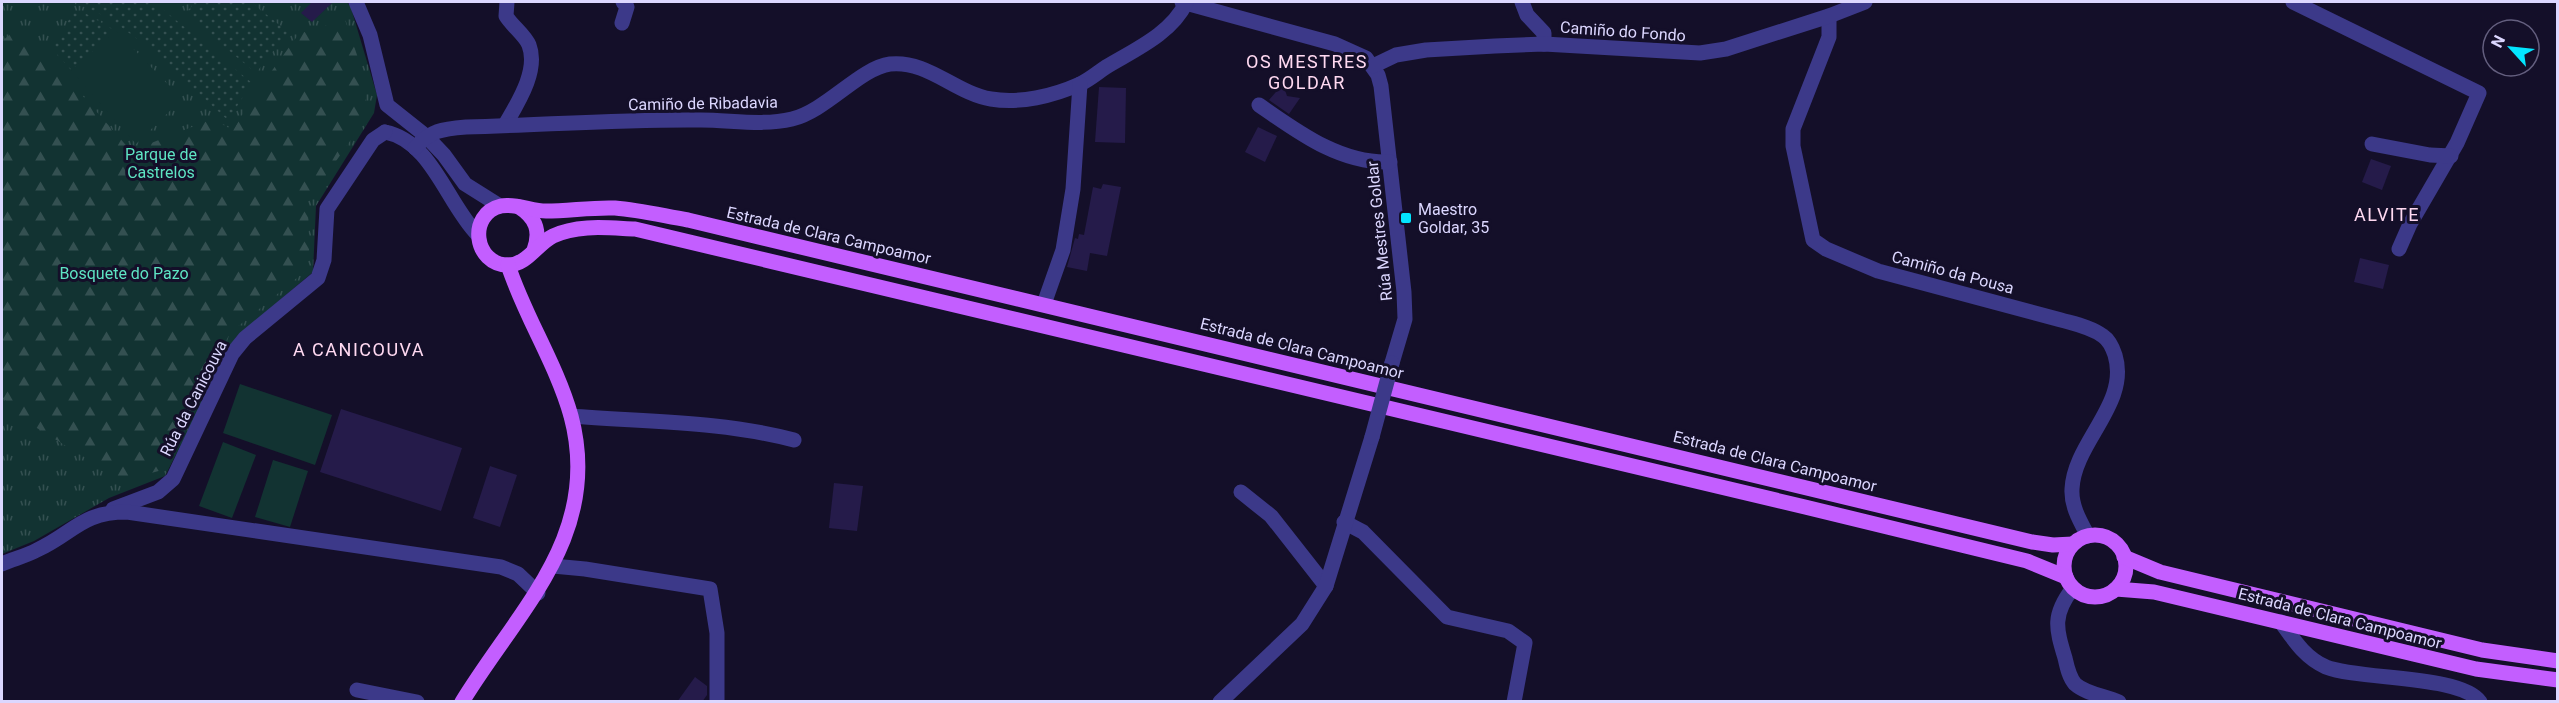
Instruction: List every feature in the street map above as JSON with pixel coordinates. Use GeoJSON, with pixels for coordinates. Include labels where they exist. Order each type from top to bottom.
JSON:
{"type":"FeatureCollection","features":[{"type":"Feature","properties":{"kind":"main road","name":"Estrada de Clara Campoamor"},"geometry":{"type":"LineString","coordinates":[[500,206],[544,211],[613,208],[637,210],[1044,304],[2032,542],[2053,545],[2073,544],[2088,536],[2097,535],[2114,542],[2124,556],[2160,572],[2482,650],[2558,661]]}},
{"type":"Feature","properties":{"kind":"main road"},"geometry":{"type":"LineString","coordinates":[[462,702],[538,593],[553,566],[565,536],[576,495],[579,473],[571,416],[553,368],[519,295],[508,265],[490,260],[483,253],[478,235],[484,217],[500,206]]}},
{"type":"Feature","properties":{"kind":"main road"},"geometry":{"type":"LineString","coordinates":[[519,207],[534,220],[537,240],[534,250]]}},
{"type":"Feature","properties":{"kind":"main road","name":"Estrada de Clara Campoamor"},"geometry":{"type":"LineString","coordinates":[[508,265],[523,261],[553,236],[569,231],[614,228],[646,231],[2027,561],[2070,583],[2079,593],[2094,597],[2116,589],[2154,592],[2475,669],[2558,680]]}},
{"type":"Feature","properties":{"kind":"main road"},"geometry":{"type":"LineString","coordinates":[[2070,583],[2065,559],[2073,544]]}},
{"type":"Feature","properties":{"kind":"main road"},"geometry":{"type":"LineString","coordinates":[[2116,589],[2125,574],[2124,556]]}},
{"type":"Feature","properties":{"kind":"street"},"geometry":{"type":"LineString","coordinates":[[356,2],[370,34],[387,105],[389,118],[385,132],[394,134],[415,148],[467,224],[478,235]]}},
{"type":"Feature","properties":{"kind":"street"},"geometry":{"type":"LineString","coordinates":[[505,125],[524,89],[532,54],[528,43],[506,16],[507,2]]}},
{"type":"Feature","properties":{"kind":"street"},"geometry":{"type":"LineString","coordinates":[[622,23],[627,7],[623,2]]}},
{"type":"Feature","properties":{"kind":"street"},"geometry":{"type":"LineString","coordinates":[[1184,2],[1335,44],[1366,58],[1373,66]]}},
{"type":"Feature","properties":{"kind":"street","name":"Camiño de Ribadavia"},"geometry":{"type":"LineString","coordinates":[[426,136],[447,129],[505,125],[790,120],[806,115],[868,74],[887,65],[895,64],[917,66],[965,90],[990,99],[1030,100],[1080,84],[1147,43],[1178,18],[1184,2]]}},
{"type":"Feature","properties":{"kind":"street"},"geometry":{"type":"LineString","coordinates":[[1522,2],[1527,15],[1544,33],[1544,44]]}},
{"type":"Feature","properties":{"kind":"street","name":"Camiño do Fondo"},"geometry":{"type":"LineString","coordinates":[[1373,66],[1396,56],[1426,50],[1544,44],[1700,53],[1726,49],[1865,2]]}},
{"type":"Feature","properties":{"kind":"street"},"geometry":{"type":"LineString","coordinates":[[2293,2],[2479,93],[2451,156],[2410,224],[2399,249]]}},
{"type":"Feature","properties":{"kind":"street","name":"Camiño da Pousa"},"geometry":{"type":"LineString","coordinates":[[1829,16],[1829,37],[1793,129],[1793,146],[1813,240],[1826,249],[1878,272],[2086,327],[2105,337],[2113,348],[2116,361],[2117,377],[2114,394],[2078,464],[2072,488],[2075,512],[2088,536]]}},
{"type":"Feature","properties":{"kind":"street","name":"Rúa Mestres Goldar"},"geometry":{"type":"LineString","coordinates":[[1220,702],[1302,624],[1326,586],[1338,553],[1344,522],[1372,437],[1406,319],[1382,86],[1373,66]]}},
{"type":"Feature","properties":{"kind":"street"},"geometry":{"type":"LineString","coordinates":[[1044,304],[1063,250],[1073,189],[1080,84]]}},
{"type":"Feature","properties":{"kind":"street"},"geometry":{"type":"LineString","coordinates":[[387,105],[426,136],[444,155],[465,184],[500,206]]}},
{"type":"Feature","properties":{"kind":"street"},"geometry":{"type":"LineString","coordinates":[[1259,105],[1311,141],[1365,162],[1390,162]]}},
{"type":"Feature","properties":{"kind":"street","name":"Rúa da Canicouva"},"geometry":{"type":"LineString","coordinates":[[2,564],[38,550],[79,523],[158,492],[173,479],[232,354],[245,338],[318,278],[324,260],[327,209],[373,140],[385,132]]}},
{"type":"Feature","properties":{"kind":"street"},"geometry":{"type":"LineString","coordinates":[[415,148],[426,136]]}},
{"type":"Feature","properties":{"kind":"street"},"geometry":{"type":"LineString","coordinates":[[2372,144],[2430,155],[2451,156]]}},
{"type":"Feature","properties":{"kind":"street"},"geometry":{"type":"LineString","coordinates":[[571,416],[729,428],[764,432],[794,440]]}},
{"type":"Feature","properties":{"kind":"street"},"geometry":{"type":"LineString","coordinates":[[1241,492],[1271,516],[1326,586]]}},
{"type":"Feature","properties":{"kind":"street","name":"Rúa da Canicouva"},"geometry":{"type":"LineString","coordinates":[[105,512],[127,512],[501,567],[518,574],[538,593]]}},
{"type":"Feature","properties":{"kind":"street"},"geometry":{"type":"LineString","coordinates":[[1344,522],[1363,532],[1447,617],[1508,631],[1525,644],[1514,702]]}},
{"type":"Feature","properties":{"kind":"street"},"geometry":{"type":"LineString","coordinates":[[553,566],[710,589],[717,633],[717,702]]}},
{"type":"Feature","properties":{"kind":"street"},"geometry":{"type":"LineString","coordinates":[[2070,583],[2058,614],[2056,629],[2070,677],[2083,690],[2119,702]]}},
{"type":"Feature","properties":{"kind":"street"},"geometry":{"type":"LineString","coordinates":[[2281,622],[2303,653],[2326,667],[2435,683],[2462,690],[2480,699],[2480,702]]}},
{"type":"Feature","properties":{"kind":"street"},"geometry":{"type":"LineString","coordinates":[[357,690],[417,702]]}},
{"type":"Feature","properties":{"kind":"green space","name":"Bosquete do Pazo"},"geometry":{"type":"Polygon","coordinates":[[[2,2],[347,2],[351,8],[377,95],[374,113],[316,206],[313,272],[236,337],[165,476],[109,498],[34,541],[2,554],[2,2]]]}},
{"type":"Feature","properties":{"kind":"green space"},"geometry":{"type":"Polygon","coordinates":[[[75,2],[154,2],[252,83],[228,120],[133,36],[92,10],[75,5],[75,2]]]}},
{"type":"Feature","properties":{"kind":"green space"},"geometry":{"type":"Polygon","coordinates":[[[195,2],[251,2],[288,32],[256,73],[185,14],[195,2]]]}},
{"type":"Feature","properties":{"kind":"green space","name":"Bosquete do Pazo"},"geometry":{"type":"Polygon","coordinates":[[[342,11],[357,55],[369,114],[308,201],[309,250],[304,272],[230,333],[162,470],[123,481],[19,417],[2,396],[2,41],[17,29],[39,46],[131,151],[212,119],[233,130],[257,91],[301,31],[315,35],[342,11]]]}},
{"type":"Feature","properties":{"kind":"green space"},"geometry":{"type":"Polygon","coordinates":[[[73,12],[83,12],[116,31],[71,70],[47,43],[60,37],[73,12]]]}},
{"type":"Feature","properties":{"kind":"green space"},"geometry":{"type":"Polygon","coordinates":[[[116,31],[182,99],[136,144],[71,70],[116,31]]]}},
{"type":"Feature","properties":{"kind":"green space"},"geometry":{"type":"Polygon","coordinates":[[[240,384],[332,415],[315,465],[223,433],[240,384]]]}},
{"type":"Feature","properties":{"kind":"green space"},"geometry":{"type":"Polygon","coordinates":[[[223,442],[256,455],[232,518],[199,506],[223,442]]]}},
{"type":"Feature","properties":{"kind":"green space"},"geometry":{"type":"Polygon","coordinates":[[[273,460],[308,471],[290,527],[255,517],[273,460]]]}},
{"type":"Feature","properties":{"kind":"building"},"geometry":{"type":"Polygon","coordinates":[[[312,2],[333,2],[312,22],[301,13],[312,2]]]}},
{"type":"Feature","properties":{"kind":"building"},"geometry":{"type":"Polygon","coordinates":[[[1283,84],[1287,96],[1300,98],[1289,114],[1269,100],[1283,84]]]}},
{"type":"Feature","properties":{"kind":"building"},"geometry":{"type":"Polygon","coordinates":[[[1099,87],[1126,88],[1125,143],[1095,142],[1099,87]]]}},
{"type":"Feature","properties":{"kind":"building"},"geometry":{"type":"Polygon","coordinates":[[[1258,127],[1277,136],[1265,162],[1245,152],[1258,127]]]}},
{"type":"Feature","properties":{"kind":"building"},"geometry":{"type":"Polygon","coordinates":[[[2371,159],[2391,166],[2382,190],[2362,182],[2371,159]]]}},
{"type":"Feature","properties":{"kind":"building"},"geometry":{"type":"Polygon","coordinates":[[[1103,184],[1121,187],[1107,256],[1090,253],[1087,271],[1067,267],[1075,238],[1078,239],[1079,234],[1084,235],[1093,187],[1101,189],[1103,184]]]}},
{"type":"Feature","properties":{"kind":"building"},"geometry":{"type":"Polygon","coordinates":[[[2360,258],[2389,265],[2383,289],[2354,282],[2360,258]]]}},
{"type":"Feature","properties":{"kind":"building"},"geometry":{"type":"Polygon","coordinates":[[[341,409],[462,448],[441,511],[320,472],[341,409]]]}},
{"type":"Feature","properties":{"kind":"building"},"geometry":{"type":"Polygon","coordinates":[[[490,466],[517,475],[500,527],[473,518],[490,466]]]}},
{"type":"Feature","properties":{"kind":"building"},"geometry":{"type":"Polygon","coordinates":[[[834,483],[863,486],[857,531],[829,528],[834,483]]]}},
{"type":"Feature","properties":{"kind":"building"},"geometry":{"type":"Polygon","coordinates":[[[695,677],[707,686],[707,695],[702,702],[677,702],[695,677]]]}},
{"type":"Feature","properties":{"kind":"place","name":"Maestro Goldar, 35"},"geometry":{"type":"Point","coordinates":[1406,218]}},
{"type":"Feature","properties":{"kind":"district","name":"OS MESTRES GOLDAR"},"geometry":{"type":"Point","coordinates":[1307,72]}},
{"type":"Feature","properties":{"kind":"district","name":"ALVITE"},"geometry":{"type":"Point","coordinates":[2387,215]}},
{"type":"Feature","properties":{"kind":"district","name":"A CANICOUVA"},"geometry":{"type":"Point","coordinates":[359,350]}},
{"type":"Feature","properties":{"kind":"park label","name":"Parque de Castrelos"},"geometry":{"type":"Point","coordinates":[161,163]}}]}
